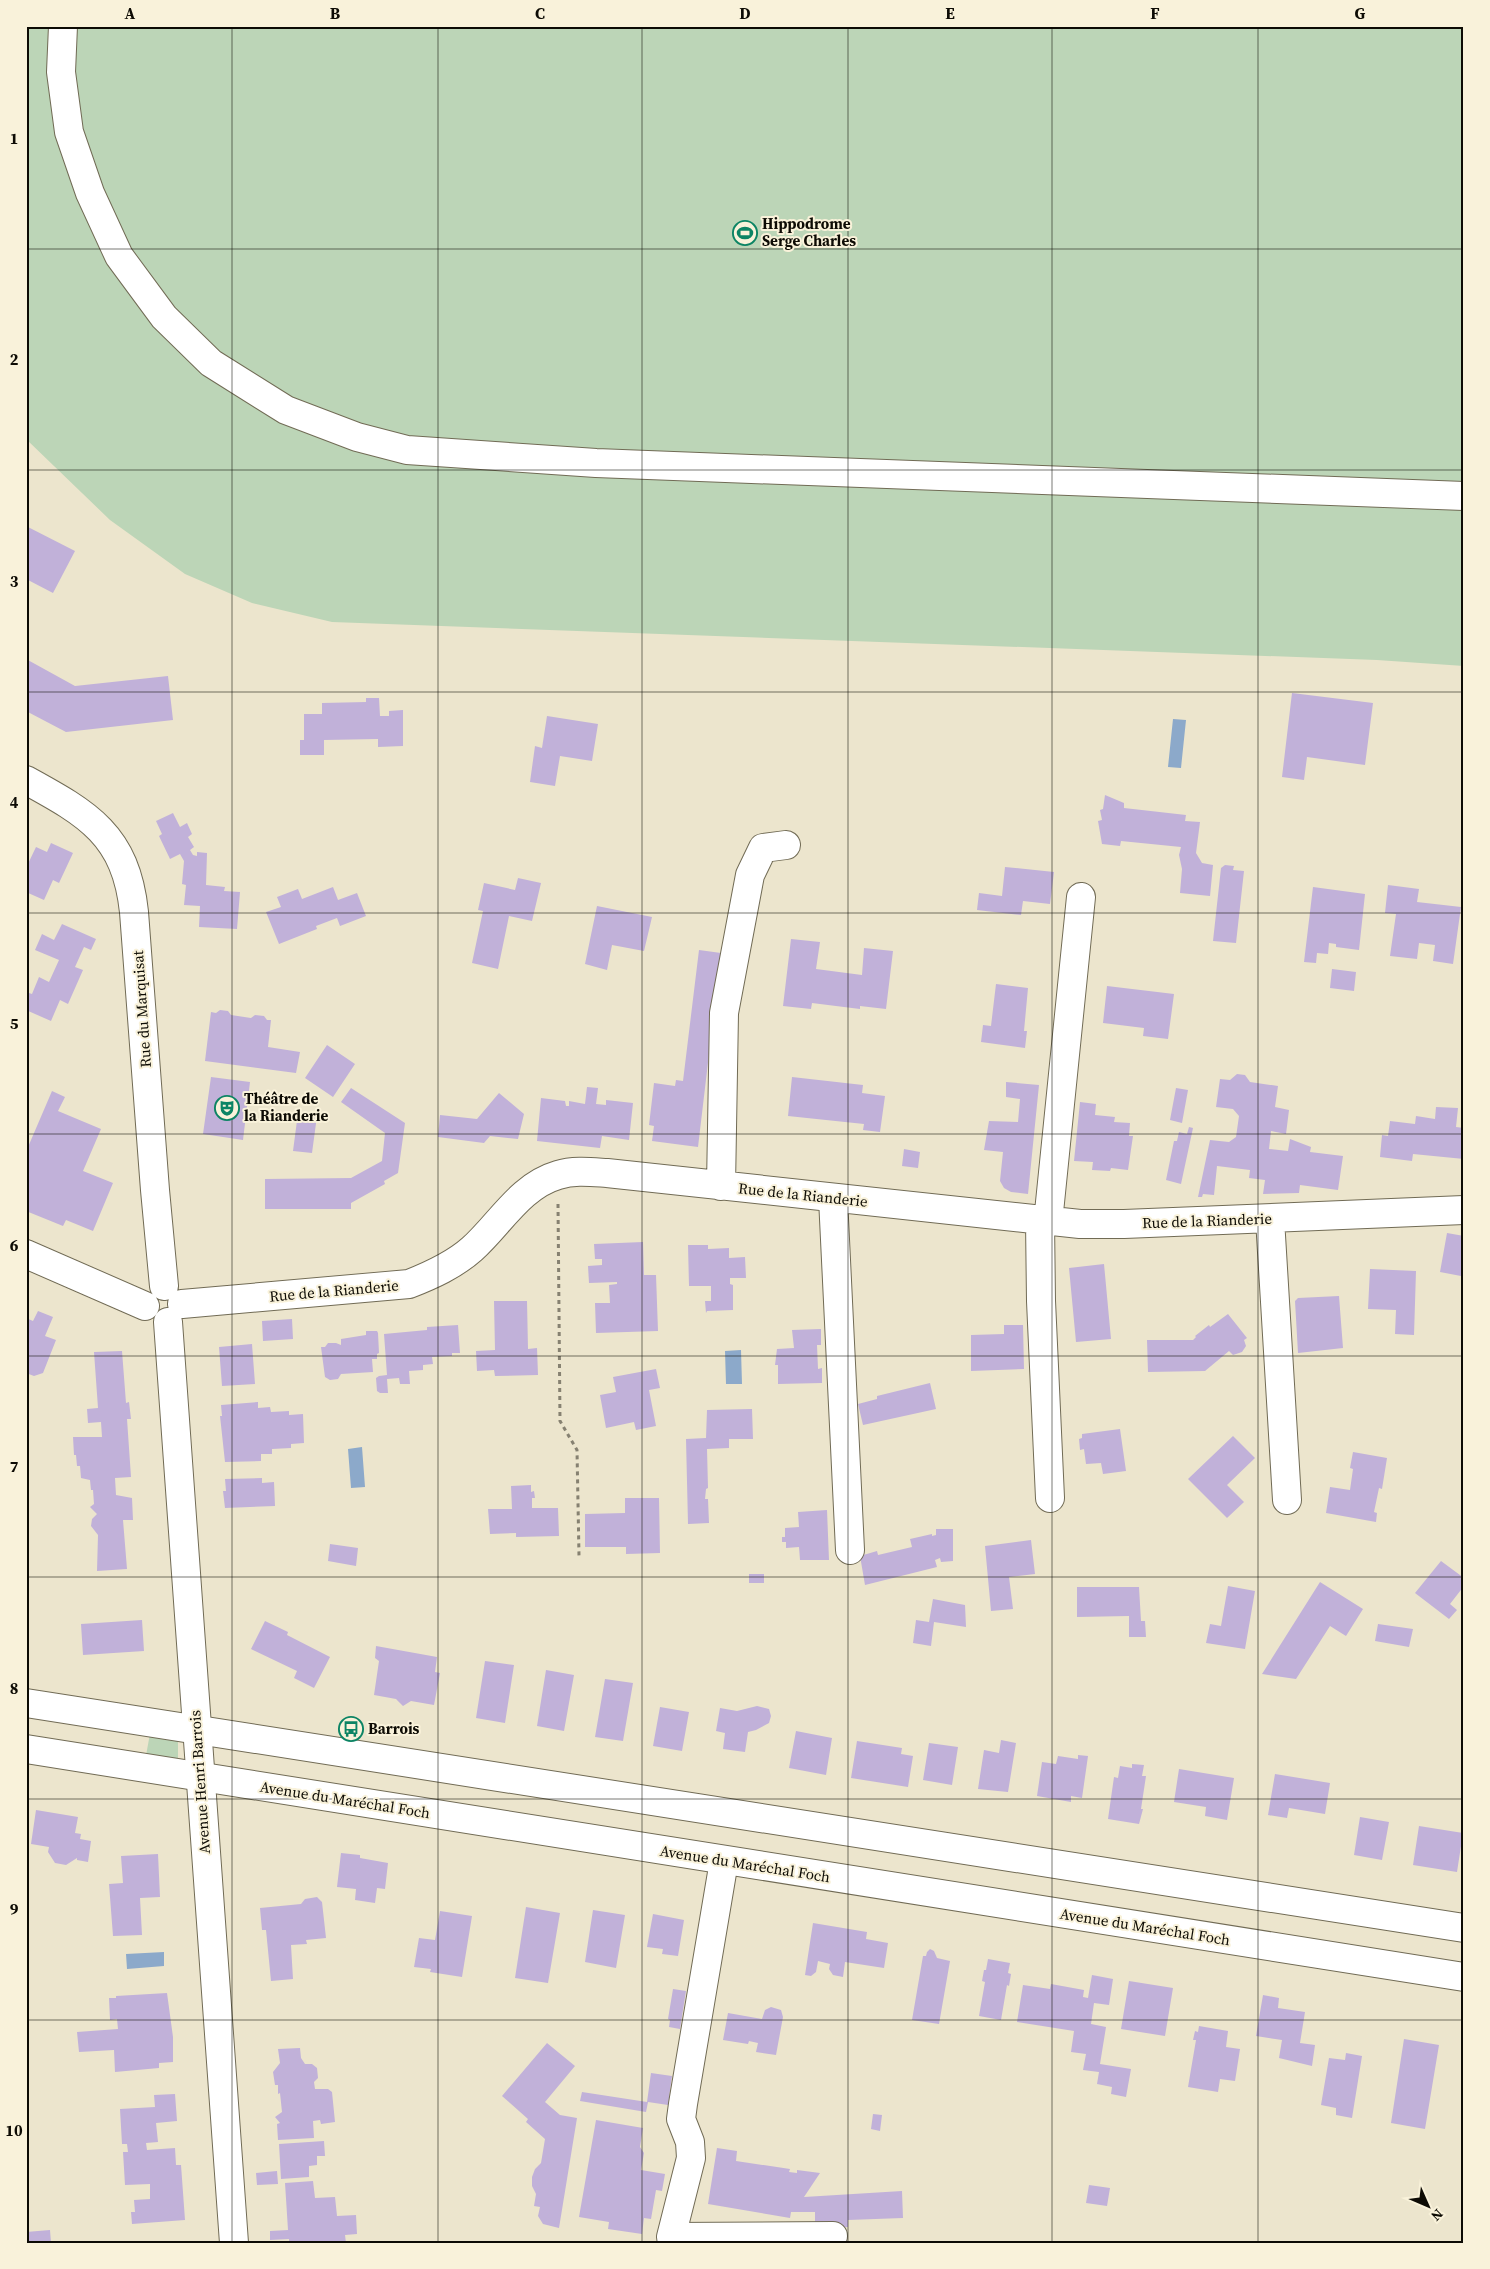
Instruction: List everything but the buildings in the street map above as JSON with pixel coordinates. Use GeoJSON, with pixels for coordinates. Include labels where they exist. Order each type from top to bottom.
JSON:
{"type":"FeatureCollection","features":[{"type":"Feature","properties":{"kind":"street"},"geometry":{"type":"LineString","coordinates":[[63,26],[61,72],[69,132],[90,193],[119,256],[164,317],[211,363],[286,410],[357,437],[407,450],[596,463],[1464,496]]}},
{"type":"Feature","properties":{"kind":"street","name":"Rue du Marquisat"},"geometry":{"type":"LineString","coordinates":[[26,780],[64,800],[99,827],[118,854],[129,881],[134,912],[155,1190],[171,1304]]}},
{"type":"Feature","properties":{"kind":"street"},"geometry":{"type":"LineString","coordinates":[[721,1186],[724,1013],[750,875],[763,848],[786,845]]}},
{"type":"Feature","properties":{"kind":"street"},"geometry":{"type":"LineString","coordinates":[[1050,1498],[1041,1301],[1044,1221],[1081,897]]}},
{"type":"Feature","properties":{"kind":"street","name":"Rue de la Rianderie"},"geometry":{"type":"LineString","coordinates":[[171,1304],[409,1284],[441,1271],[457,1261],[483,1239],[528,1191],[557,1175],[577,1172],[607,1173],[1044,1221],[1124,1224],[1464,1210]]}},
{"type":"Feature","properties":{"kind":"street"},"geometry":{"type":"LineString","coordinates":[[833,1198],[850,1550]]}},
{"type":"Feature","properties":{"kind":"street"},"geometry":{"type":"LineString","coordinates":[[1270,1219],[1287,1500]]}},
{"type":"Feature","properties":{"kind":"street"},"geometry":{"type":"LineString","coordinates":[[26,1254],[145,1306],[157,1322],[171,1304]]}},
{"type":"Feature","properties":{"kind":"street","name":"Avenue Henri Barrois"},"geometry":{"type":"LineString","coordinates":[[171,1304],[196,1730],[234,2243]]}},
{"type":"Feature","properties":{"kind":"street"},"geometry":{"type":"LineString","coordinates":[[26,1703],[1464,1928]]}},
{"type":"Feature","properties":{"kind":"street","name":"Avenue du Maréchal Foch"},"geometry":{"type":"LineString","coordinates":[[26,1749],[1464,1977]]}},
{"type":"Feature","properties":{"kind":"street"},"geometry":{"type":"LineString","coordinates":[[724,1861],[681,2119],[690,2142],[691,2158],[671,2237],[833,2236]]}},
{"type":"Feature","properties":{"kind":"path"},"geometry":{"type":"LineString","coordinates":[[557,1175],[560,1421],[577,1450],[579,1556]]}},
{"type":"Feature","properties":{"kind":"green space","name":"Hippodrome Serge Charles"},"geometry":{"type":"Polygon","coordinates":[[[26,26],[1464,26],[1464,666],[1377,660],[332,622],[252,603],[185,574],[110,520],[26,439],[26,26]]]}},
{"type":"Feature","properties":{"kind":"green space"},"geometry":{"type":"Polygon","coordinates":[[[151,1728],[178,1738],[178,1761],[145,1761],[151,1728]]]}},
{"type":"Feature","properties":{"kind":"water"},"geometry":{"type":"Polygon","coordinates":[[[1173,719],[1186,720],[1181,768],[1168,767],[1173,719]]]}},
{"type":"Feature","properties":{"kind":"water"},"geometry":{"type":"Polygon","coordinates":[[[741,1350],[742,1384],[726,1384],[725,1351],[741,1350]]]}},
{"type":"Feature","properties":{"kind":"water"},"geometry":{"type":"Polygon","coordinates":[[[362,1447],[365,1487],[351,1488],[348,1449],[362,1447]]]}},
{"type":"Feature","properties":{"kind":"water"},"geometry":{"type":"Polygon","coordinates":[[[164,1952],[164,1966],[127,1969],[126,1954],[164,1952]]]}},
{"type":"Feature","properties":{"kind":"place","name":"Hippodrome Serge Charles"},"geometry":{"type":"Point","coordinates":[745,233]}},
{"type":"Feature","properties":{"kind":"place","name":"Théâtre de la Rianderie"},"geometry":{"type":"Point","coordinates":[227,1108]}},
{"type":"Feature","properties":{"kind":"place","name":"Barrois"},"geometry":{"type":"Point","coordinates":[351,1729]}}]}
